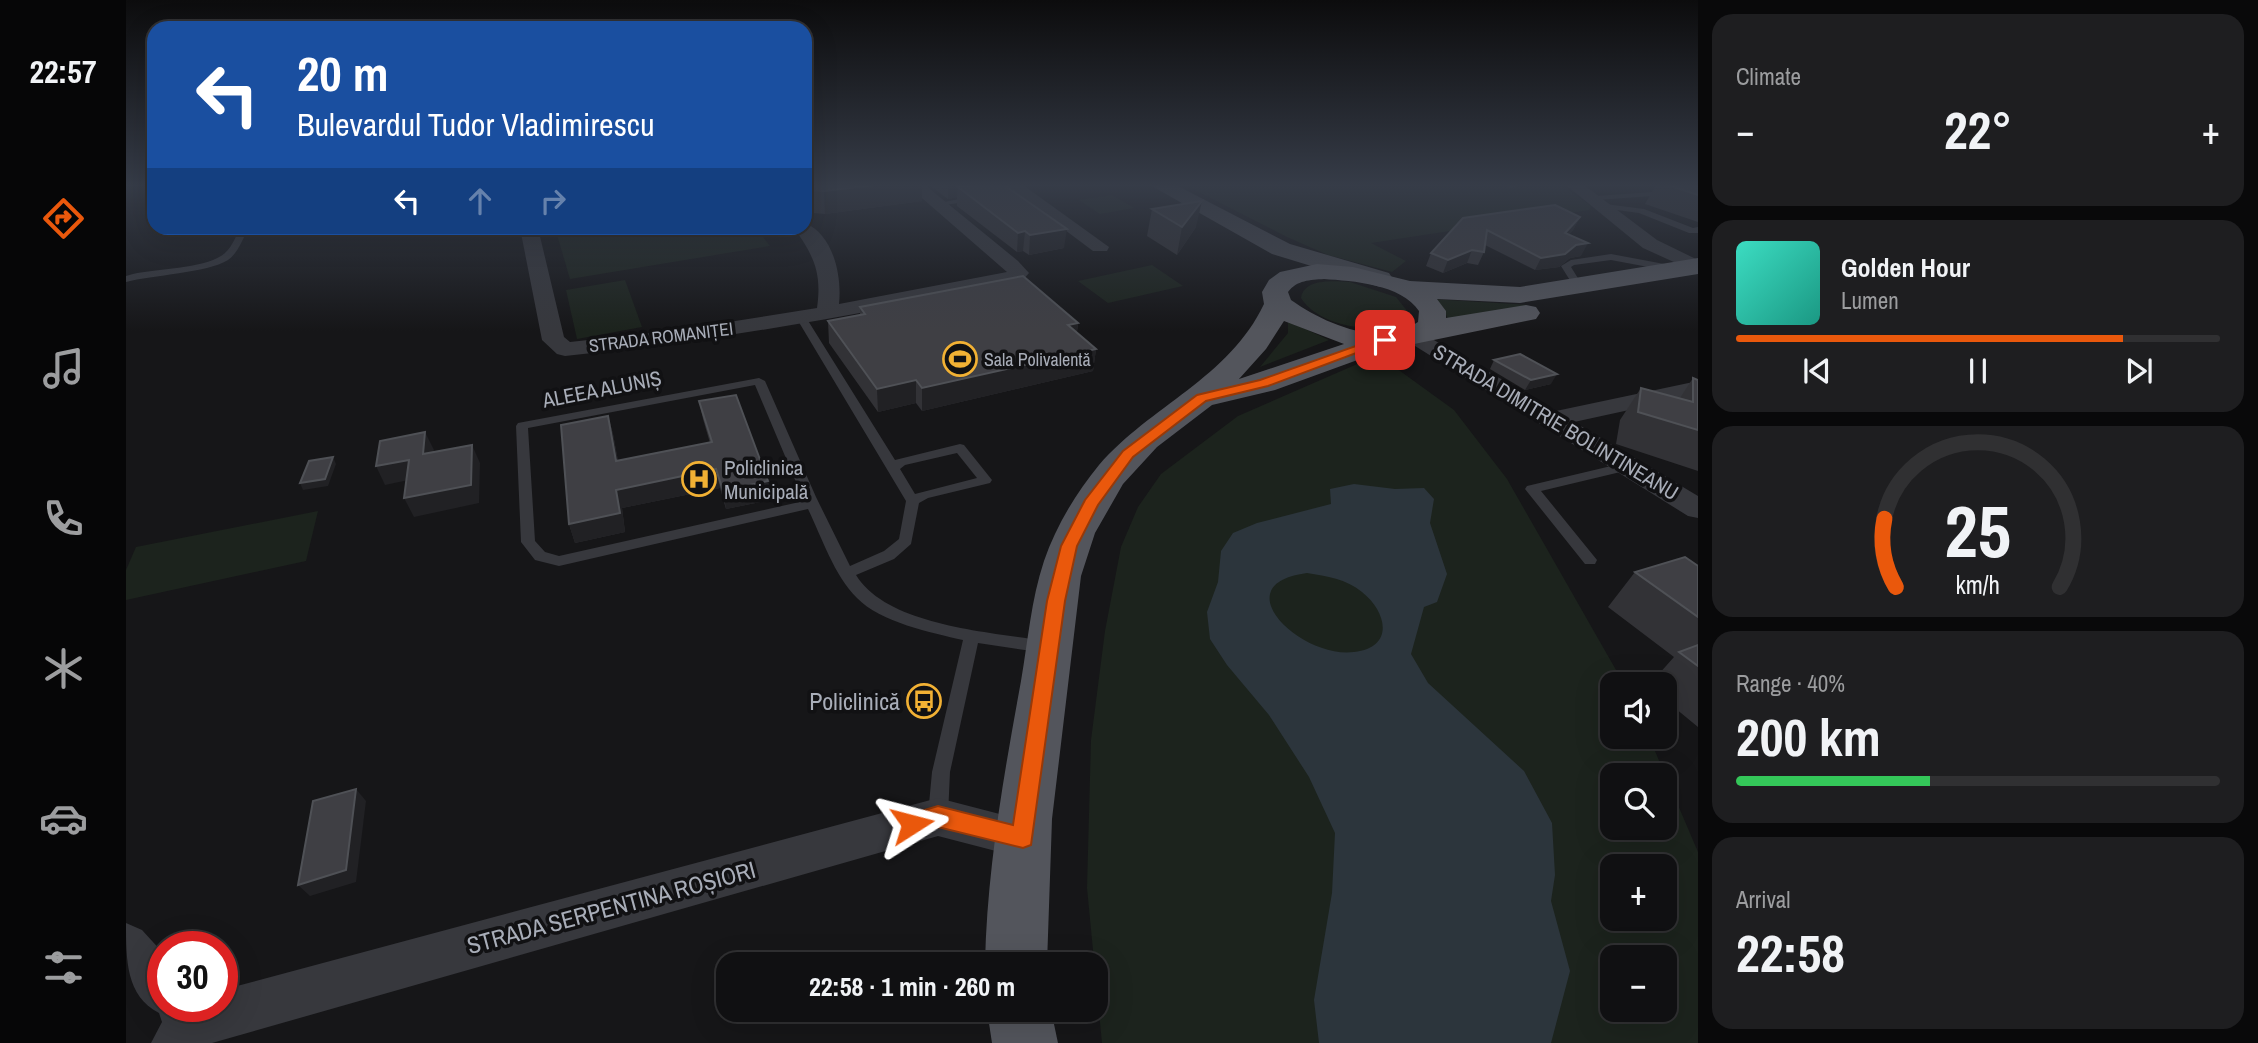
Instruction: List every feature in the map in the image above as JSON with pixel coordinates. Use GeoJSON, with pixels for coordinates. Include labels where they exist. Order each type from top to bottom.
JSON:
{"type":"FeatureCollection","features":[{"type":"Feature","properties":{"kind":"main road"},"geometry":{"type":"LineString","coordinates":[[1229,234],[1262,253],[1277,270],[1277,298],[1291,315],[1317,328],[1350,337],[1409,335],[1434,319],[1434,313],[1424,301],[1395,284],[1281,249],[1252,234]]}},
{"type":"Feature","properties":{"kind":"main road"},"geometry":{"type":"LineString","coordinates":[[1201,398],[1264,383],[1409,335],[1694,270]]}},
{"type":"Feature","properties":{"kind":"main road"},"geometry":{"type":"LineString","coordinates":[[1016,952],[1016,917],[1026,797],[1049,648],[1069,546],[1091,504],[1128,454],[1201,398],[1266,332],[1282,281],[1311,272],[1353,273],[1395,284],[1490,296],[1579,288],[1694,270]]}},
{"type":"Feature","properties":{"kind":"main road"},"geometry":{"type":"LineString","coordinates":[[1021,1022],[1025,1043]]}},
{"type":"Feature","properties":{"kind":"street","name":"STRADA ROMANIȚEI"},"geometry":{"type":"LineString","coordinates":[[530,235],[553,340],[565,349],[802,319],[1015,277],[1019,273],[974,234]]}},
{"type":"Feature","properties":{"kind":"street"},"geometry":{"type":"LineString","coordinates":[[1080,234],[1100,247]]}},
{"type":"Feature","properties":{"kind":"street"},"geometry":{"type":"LineString","coordinates":[[1638,234],[1650,244],[1694,270]]}},
{"type":"Feature","properties":{"kind":"street"},"geometry":{"type":"LineString","coordinates":[[808,235],[829,264],[831,287],[827,313]]}},
{"type":"Feature","properties":{"kind":"street","name":"STRADA DIMITRIE BOLINTINEANU"},"geometry":{"type":"LineString","coordinates":[[1409,335],[1553,419],[1698,509]]}},
{"type":"Feature","properties":{"kind":"street"},"geometry":{"type":"LineString","coordinates":[[1553,419],[1698,388]]}},
{"type":"Feature","properties":{"kind":"street","name":"STRADA SERPENTINA ROȘIORI"},"geometry":{"type":"LineString","coordinates":[[238,1000],[938,817],[1023,838]]}},
{"type":"Feature","properties":{"kind":"street"},"geometry":{"type":"LineString","coordinates":[[126,946],[147,973]]}},
{"type":"Feature","properties":{"kind":"lane"},"geometry":{"type":"LineString","coordinates":[[126,279],[222,259],[233,250],[240,235]]}},
{"type":"Feature","properties":{"kind":"lane"},"geometry":{"type":"LineString","coordinates":[[802,319],[913,501],[906,541],[889,555],[847,573]]}},
{"type":"Feature","properties":{"kind":"lane","name":"ALEEA ALUNIȘ"},"geometry":{"type":"LineString","coordinates":[[813,503],[559,561],[540,556],[528,542],[522,426],[759,381],[813,503],[847,573],[863,596],[915,622],[1049,648]]}},
{"type":"Feature","properties":{"kind":"lane"},"geometry":{"type":"LineString","coordinates":[[894,467],[901,462],[960,448],[985,480],[923,495],[913,501]]}},
{"type":"Feature","properties":{"kind":"lane"},"geometry":{"type":"LineString","coordinates":[[1590,560],[1532,489],[1628,466]]}},
{"type":"Feature","properties":{"kind":"lane"},"geometry":{"type":"LineString","coordinates":[[938,817],[941,772],[972,635]]}},
{"type":"Feature","properties":{"kind":"shaded area"},"geometry":{"type":"Polygon","coordinates":[[[1280,234],[1433,234],[1371,243],[1406,261],[1392,272],[1328,255],[1280,234]]]}},
{"type":"Feature","properties":{"kind":"shaded area"},"geometry":{"type":"Polygon","coordinates":[[[557,235],[761,235],[770,246],[570,279],[557,235]]]}},
{"type":"Feature","properties":{"kind":"shaded area"},"geometry":{"type":"Polygon","coordinates":[[[1152,265],[1183,286],[1108,303],[1078,281],[1152,265]]]}},
{"type":"Feature","properties":{"kind":"shaded area"},"geometry":{"type":"Polygon","coordinates":[[[625,280],[642,327],[577,339],[566,290],[625,280]]]}},
{"type":"Feature","properties":{"kind":"shaded area"},"geometry":{"type":"Polygon","coordinates":[[[1328,281],[1350,282],[1396,297],[1408,312],[1405,319],[1379,327],[1349,326],[1321,316],[1301,298],[1303,292],[1314,284],[1328,281]]]}},
{"type":"Feature","properties":{"kind":"shaded area"},"geometry":{"type":"Polygon","coordinates":[[[1431,299],[1530,305],[1448,319],[1442,306],[1431,299]]]}},
{"type":"Feature","properties":{"kind":"shaded area"},"geometry":{"type":"Polygon","coordinates":[[[1288,321],[1329,340],[1260,367],[1288,333],[1288,321]]]}},
{"type":"Feature","properties":{"kind":"shaded area"},"geometry":{"type":"Polygon","coordinates":[[[1378,355],[1454,410],[1507,479],[1617,672],[1600,672],[1600,749],[1654,749],[1660,763],[1600,763],[1600,840],[1677,840],[1677,803],[1698,852],[1698,1043],[1102,1043],[1100,1022],[1108,1022],[1108,952],[1093,952],[1087,888],[1091,740],[1105,631],[1121,547],[1138,507],[1161,474],[1238,416],[1378,355]]]}},
{"type":"Feature","properties":{"kind":"shaded area"},"geometry":{"type":"Polygon","coordinates":[[[1354,484],[1395,489],[1424,488],[1434,499],[1430,523],[1447,574],[1437,602],[1424,607],[1411,654],[1428,683],[1524,771],[1552,823],[1555,875],[1551,901],[1570,971],[1551,1043],[1319,1043],[1314,1000],[1332,893],[1335,833],[1309,777],[1269,715],[1227,665],[1210,639],[1207,612],[1218,582],[1221,551],[1233,533],[1257,523],[1331,504],[1330,489],[1354,484]],[[1307,573],[1282,580],[1271,591],[1271,605],[1279,619],[1293,633],[1312,644],[1333,651],[1354,652],[1367,649],[1376,643],[1383,628],[1381,618],[1371,600],[1349,584],[1307,573]]]}},
{"type":"Feature","properties":{"kind":"shaded area"},"geometry":{"type":"Polygon","coordinates":[[[318,511],[306,561],[126,600],[126,570],[136,547],[318,511]]]}},
{"type":"Feature","properties":{"kind":"building"},"geometry":{"type":"Polygon","coordinates":[[[1449,234],[1486,234],[1484,252],[1472,250],[1448,260],[1431,253],[1449,234]]]}},
{"type":"Feature","properties":{"kind":"building"},"geometry":{"type":"Polygon","coordinates":[[[1494,234],[1567,234],[1588,243],[1576,245],[1565,254],[1541,258],[1494,234]]]}},
{"type":"Feature","properties":{"kind":"building","name":"Sala Polivalentă"},"geometry":{"type":"Polygon","coordinates":[[[1023,276],[1078,323],[1068,325],[1096,349],[922,388],[916,380],[877,389],[828,321],[865,314],[860,307],[1023,276]]]}},
{"type":"Feature","properties":{"kind":"building"},"geometry":{"type":"Polygon","coordinates":[[[1520,354],[1557,374],[1531,380],[1494,360],[1520,354]]]}},
{"type":"Feature","properties":{"kind":"building"},"geometry":{"type":"Polygon","coordinates":[[[1693,378],[1698,380],[1698,430],[1638,412],[1641,388],[1693,402],[1693,378]]]}},
{"type":"Feature","properties":{"kind":"building","name":"Policlinica Municipală"},"geometry":{"type":"Polygon","coordinates":[[[736,395],[768,481],[723,491],[716,469],[616,490],[620,513],[569,524],[561,425],[608,416],[616,461],[712,442],[699,401],[736,395]]]}},
{"type":"Feature","properties":{"kind":"building"},"geometry":{"type":"Polygon","coordinates":[[[425,432],[423,454],[472,445],[471,485],[404,498],[409,460],[376,466],[380,441],[425,432]]]}},
{"type":"Feature","properties":{"kind":"building"},"geometry":{"type":"Polygon","coordinates":[[[333,457],[325,479],[300,483],[309,461],[333,457]]]}},
{"type":"Feature","properties":{"kind":"building"},"geometry":{"type":"Polygon","coordinates":[[[1685,557],[1698,566],[1698,617],[1635,572],[1685,557]]]}},
{"type":"Feature","properties":{"kind":"building"},"geometry":{"type":"Polygon","coordinates":[[[1698,645],[1698,666],[1679,652],[1698,645]]]}},
{"type":"Feature","properties":{"kind":"building"},"geometry":{"type":"Polygon","coordinates":[[[356,789],[346,870],[298,885],[313,801],[356,789]]]}},
{"type":"Feature","properties":{"kind":"place","name":"Sala Polivalentă"},"geometry":{"type":"Point","coordinates":[960,359]}},
{"type":"Feature","properties":{"kind":"place","name":"Policlinica Municipală"},"geometry":{"type":"Point","coordinates":[699,479]}},
{"type":"Feature","properties":{"kind":"place","name":"Policlinică"},"geometry":{"type":"Point","coordinates":[924,701]}},
{"type":"Feature","properties":{"kind":"route"},"geometry":{"type":"LineString","coordinates":[[912,824],[938,817],[1023,838],[1026,797],[1056,601],[1069,546],[1091,504],[1128,454],[1153,432],[1201,398],[1264,383],[1328,358],[1385,340]]}}]}
